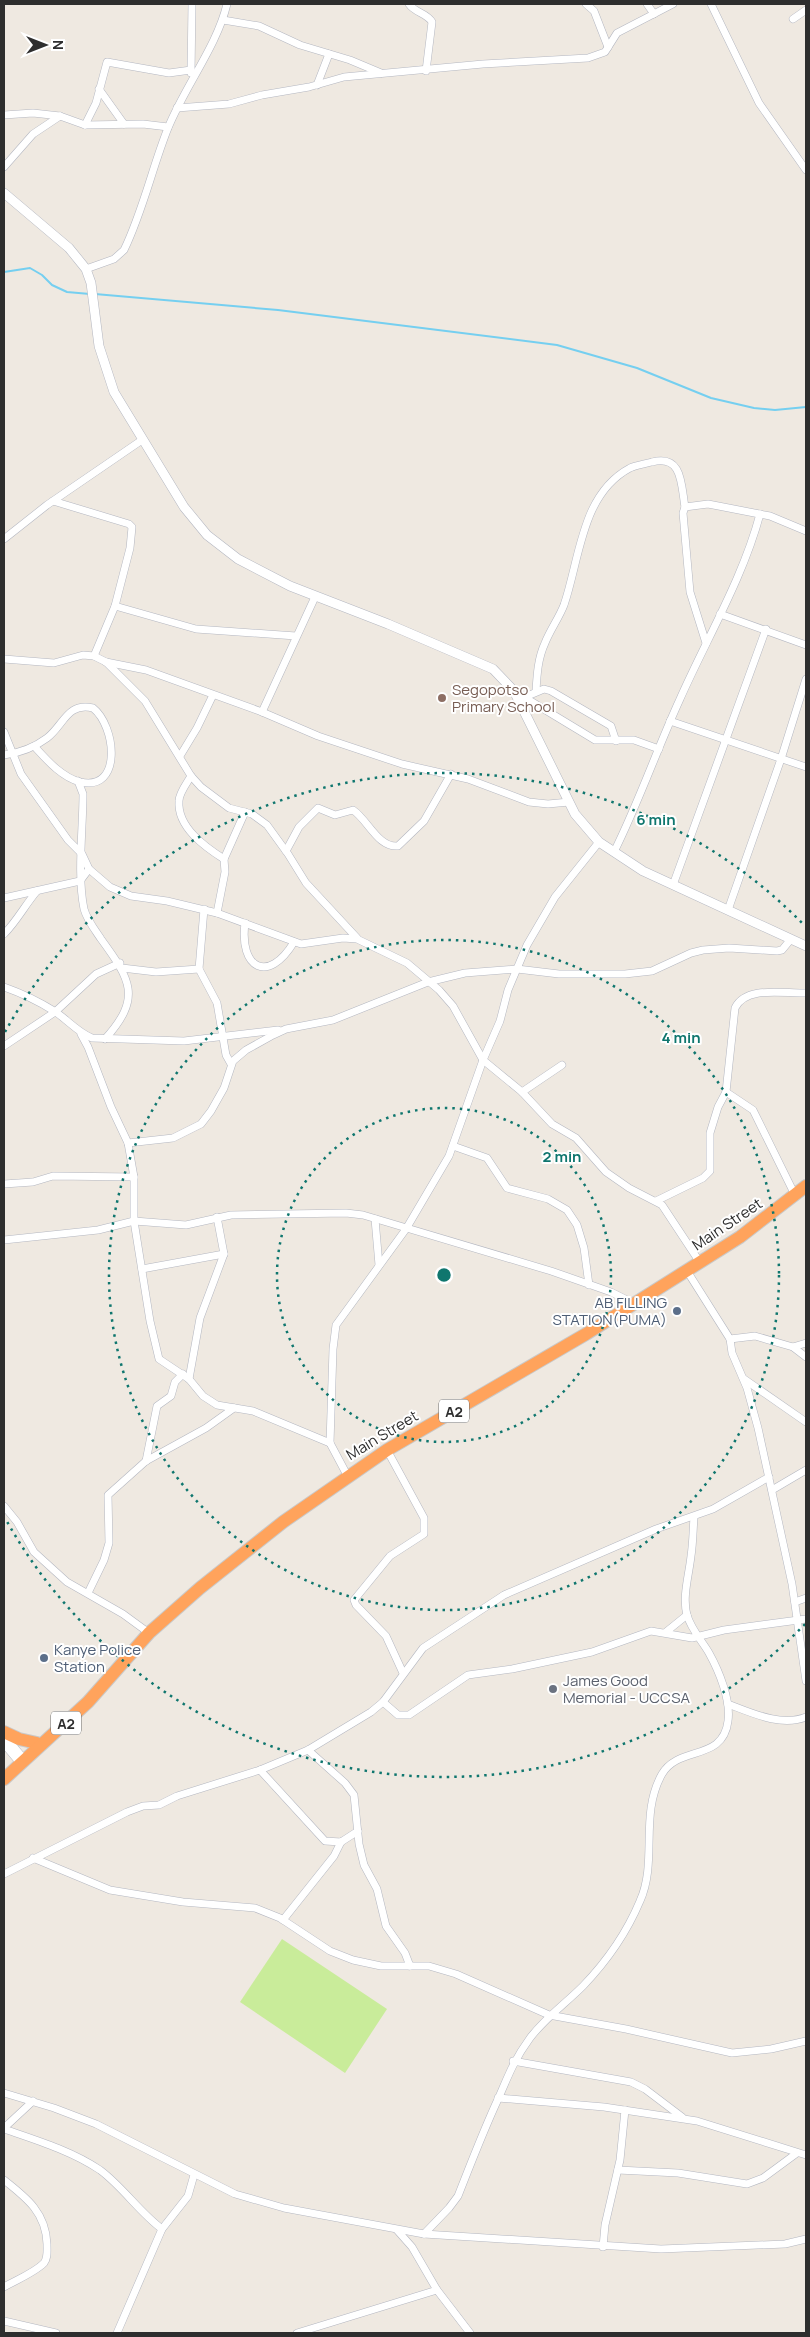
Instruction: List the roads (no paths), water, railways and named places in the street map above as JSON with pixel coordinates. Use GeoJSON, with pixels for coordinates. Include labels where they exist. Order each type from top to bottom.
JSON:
{"type":"FeatureCollection","features":[{"type":"Feature","properties":{"kind":"highway","name":"Main Street"},"geometry":{"type":"LineString","coordinates":[[4,1772],[21,1760],[88,1702],[149,1633],[200,1588],[283,1522],[387,1450],[634,1304],[687,1271],[699,1261],[740,1237],[806,1186]]}},
{"type":"Feature","properties":{"kind":"highway","name":"Main Street"},"geometry":{"type":"LineString","coordinates":[[4,1779],[37,1743],[125,1662]]}},
{"type":"Feature","properties":{"kind":"highway"},"geometry":{"type":"LineString","coordinates":[[4,1734],[37,1743]]}},
{"type":"Feature","properties":{"kind":"street"},"geometry":{"type":"LineString","coordinates":[[191,74],[192,4]]}},
{"type":"Feature","properties":{"kind":"street"},"geometry":{"type":"LineString","coordinates":[[86,269],[114,259],[124,250],[168,127],[178,108],[191,74],[224,20],[228,4]]}},
{"type":"Feature","properties":{"kind":"street"},"geometry":{"type":"LineString","coordinates":[[409,4],[418,13],[429,17],[432,22],[426,71]]}},
{"type":"Feature","properties":{"kind":"street"},"geometry":{"type":"LineString","coordinates":[[586,4],[593,6],[608,47]]}},
{"type":"Feature","properties":{"kind":"street"},"geometry":{"type":"LineString","coordinates":[[648,4],[654,14]]}},
{"type":"Feature","properties":{"kind":"street"},"geometry":{"type":"LineString","coordinates":[[178,108],[229,104],[262,95],[318,85],[340,78],[483,64],[588,58],[601,55],[618,33],[673,4]]}},
{"type":"Feature","properties":{"kind":"street"},"geometry":{"type":"LineString","coordinates":[[711,4],[759,103],[806,170]]}},
{"type":"Feature","properties":{"kind":"street"},"geometry":{"type":"LineString","coordinates":[[793,19],[806,10]]}},
{"type":"Feature","properties":{"kind":"street"},"geometry":{"type":"LineString","coordinates":[[224,20],[259,26],[300,46],[350,60],[381,73]]}},
{"type":"Feature","properties":{"kind":"street"},"geometry":{"type":"LineString","coordinates":[[318,85],[329,54]]}},
{"type":"Feature","properties":{"kind":"street"},"geometry":{"type":"LineString","coordinates":[[85,125],[96,103],[108,62],[170,73],[191,74]]}},
{"type":"Feature","properties":{"kind":"street"},"geometry":{"type":"LineString","coordinates":[[99,89],[124,124]]}},
{"type":"Feature","properties":{"kind":"street"},"geometry":{"type":"LineString","coordinates":[[4,115],[33,113],[60,116],[85,125],[124,124],[168,127]]}},
{"type":"Feature","properties":{"kind":"street"},"geometry":{"type":"LineString","coordinates":[[4,167],[33,134],[60,116]]}},
{"type":"Feature","properties":{"kind":"street"},"geometry":{"type":"LineString","coordinates":[[4,194],[69,248],[86,269],[91,283],[96,333],[106,374],[114,392],[184,507],[207,535],[238,559],[315,597],[486,665],[505,679],[514,691],[575,814],[599,842],[642,871],[806,946]]}},
{"type":"Feature","properties":{"kind":"street"},"geometry":{"type":"LineString","coordinates":[[4,539],[52,501],[142,440]]}},
{"type":"Feature","properties":{"kind":"street"},"geometry":{"type":"LineString","coordinates":[[536,691],[537,667],[544,644],[564,606],[588,520],[599,497],[616,478],[631,467],[661,460],[672,462],[678,470],[685,507],[683,513],[690,592],[706,643]]}},
{"type":"Feature","properties":{"kind":"street"},"geometry":{"type":"LineString","coordinates":[[52,501],[130,524],[132,527],[130,548],[115,606],[94,656]]}},
{"type":"Feature","properties":{"kind":"street"},"geometry":{"type":"LineString","coordinates":[[685,507],[708,504],[776,517],[806,531]]}},
{"type":"Feature","properties":{"kind":"street"},"geometry":{"type":"LineString","coordinates":[[614,852],[630,820],[670,721],[747,552],[760,514]]}},
{"type":"Feature","properties":{"kind":"street"},"geometry":{"type":"LineString","coordinates":[[262,712],[315,597]]}},
{"type":"Feature","properties":{"kind":"street"},"geometry":{"type":"LineString","coordinates":[[115,606],[196,629],[296,636]]}},
{"type":"Feature","properties":{"kind":"street"},"geometry":{"type":"LineString","coordinates":[[720,614],[806,645]]}},
{"type":"Feature","properties":{"kind":"street"},"geometry":{"type":"LineString","coordinates":[[673,885],[766,629]]}},
{"type":"Feature","properties":{"kind":"street"},"geometry":{"type":"LineString","coordinates":[[4,659],[54,663],[83,655],[94,656],[106,662],[146,670],[262,712],[318,736],[402,764],[451,774],[529,802],[548,804],[569,802]]}},
{"type":"Feature","properties":{"kind":"street"},"geometry":{"type":"LineString","coordinates":[[106,662],[145,702],[192,776],[229,808],[257,816],[286,850],[306,883],[357,939]]}},
{"type":"Feature","properties":{"kind":"street"},"geometry":{"type":"LineString","coordinates":[[728,910],[782,759],[806,679]]}},
{"type":"Feature","properties":{"kind":"street"},"geometry":{"type":"LineString","coordinates":[[525,697],[544,689],[551,691],[611,726],[616,741]]}},
{"type":"Feature","properties":{"kind":"street"},"geometry":{"type":"LineString","coordinates":[[514,691],[595,740],[634,740],[659,749]]}},
{"type":"Feature","properties":{"kind":"street"},"geometry":{"type":"LineString","coordinates":[[180,756],[197,728],[213,695]]}},
{"type":"Feature","properties":{"kind":"street"},"geometry":{"type":"LineString","coordinates":[[4,755],[34,746],[51,734],[70,711],[83,707],[96,711],[103,721],[113,752],[110,767],[101,780],[92,783],[78,782],[64,774],[34,746]]}},
{"type":"Feature","properties":{"kind":"street"},"geometry":{"type":"LineString","coordinates":[[670,721],[806,768]]}},
{"type":"Feature","properties":{"kind":"street"},"geometry":{"type":"LineString","coordinates":[[4,732],[21,774],[68,840],[82,854],[89,869],[110,888],[121,893],[204,909],[306,945],[343,938],[357,939],[399,958],[453,1006],[483,1060],[522,1092],[552,1124],[576,1138],[606,1172],[629,1188],[656,1201],[667,1210],[699,1261]]}},
{"type":"Feature","properties":{"kind":"street"},"geometry":{"type":"LineString","coordinates":[[286,850],[299,827],[318,808],[335,815],[353,810],[382,841],[393,847],[398,846],[424,821],[451,774]]}},
{"type":"Feature","properties":{"kind":"street"},"geometry":{"type":"LineString","coordinates":[[192,776],[179,799],[183,817],[196,839],[224,860]]}},
{"type":"Feature","properties":{"kind":"street"},"geometry":{"type":"LineString","coordinates":[[78,782],[83,794],[80,881],[85,910],[93,927],[121,966],[128,994],[127,1007],[121,1020],[105,1038]]}},
{"type":"Feature","properties":{"kind":"street"},"geometry":{"type":"LineString","coordinates":[[217,913],[225,872],[224,860],[245,812]]}},
{"type":"Feature","properties":{"kind":"street"},"geometry":{"type":"LineString","coordinates":[[347,1476],[330,1443],[333,1349],[336,1324],[406,1229],[453,1146],[483,1060],[500,1021],[516,969],[555,897],[599,842]]}},
{"type":"Feature","properties":{"kind":"street"},"geometry":{"type":"LineString","coordinates":[[4,898],[80,881],[89,869]]}},
{"type":"Feature","properties":{"kind":"street"},"geometry":{"type":"LineString","coordinates":[[4,934],[15,923],[28,902],[38,891]]}},
{"type":"Feature","properties":{"kind":"street"},"geometry":{"type":"LineString","coordinates":[[204,909],[199,969],[217,1003],[226,1055],[231,1064]]}},
{"type":"Feature","properties":{"kind":"street"},"geometry":{"type":"LineString","coordinates":[[245,923],[245,943],[253,962],[258,967],[272,967],[280,962],[294,942]]}},
{"type":"Feature","properties":{"kind":"street"},"geometry":{"type":"LineString","coordinates":[[4,987],[24,994],[55,1012],[81,1034],[92,1038],[184,1042],[286,1030],[340,1017],[428,982],[465,973],[516,969],[559,974],[633,974],[652,971],[702,950],[729,948],[782,950],[791,939]]}},
{"type":"Feature","properties":{"kind":"street"},"geometry":{"type":"LineString","coordinates":[[4,1046],[55,1012],[96,974],[121,966],[156,972],[199,969]]}},
{"type":"Feature","properties":{"kind":"street"},"geometry":{"type":"LineString","coordinates":[[656,1201],[708,1175],[711,1167],[710,1133],[718,1107],[726,1092],[735,1008],[740,998],[761,993],[806,993]]}},
{"type":"Feature","properties":{"kind":"street"},"geometry":{"type":"LineString","coordinates":[[128,1142],[173,1138],[201,1124],[224,1088],[231,1064],[246,1050],[286,1030]]}},
{"type":"Feature","properties":{"kind":"street"},"geometry":{"type":"LineString","coordinates":[[81,1034],[88,1047],[111,1107],[128,1142],[134,1177],[134,1221],[159,1360],[186,1376],[211,1402],[222,1408],[253,1411],[269,1416],[330,1443]]}},
{"type":"Feature","properties":{"kind":"street"},"geometry":{"type":"LineString","coordinates":[[522,1092],[562,1065]]}},
{"type":"Feature","properties":{"kind":"street"},"geometry":{"type":"LineString","coordinates":[[726,1092],[753,1110],[795,1194]]}},
{"type":"Feature","properties":{"kind":"street"},"geometry":{"type":"LineString","coordinates":[[453,1146],[486,1158],[507,1188],[548,1199],[567,1210],[579,1232],[589,1285]]}},
{"type":"Feature","properties":{"kind":"street"},"geometry":{"type":"LineString","coordinates":[[4,1184],[33,1182],[53,1176],[134,1177]]}},
{"type":"Feature","properties":{"kind":"street"},"geometry":{"type":"LineString","coordinates":[[4,1240],[98,1230],[134,1221],[186,1225],[232,1215],[346,1213],[551,1271],[611,1292],[634,1304]]}},
{"type":"Feature","properties":{"kind":"street"},"geometry":{"type":"LineString","coordinates":[[146,1461],[157,1406],[171,1396],[175,1382],[186,1376],[200,1318],[224,1254],[217,1217]]}},
{"type":"Feature","properties":{"kind":"street"},"geometry":{"type":"LineString","coordinates":[[375,1220],[379,1265]]}},
{"type":"Feature","properties":{"kind":"street"},"geometry":{"type":"LineString","coordinates":[[142,1269],[224,1254]]}},
{"type":"Feature","properties":{"kind":"street"},"geometry":{"type":"LineString","coordinates":[[687,1271],[730,1339],[732,1352],[744,1379],[758,1428],[795,1602],[802,1620],[806,1681]]}},
{"type":"Feature","properties":{"kind":"street"},"geometry":{"type":"LineString","coordinates":[[730,1339],[755,1336],[793,1347],[806,1357]]}},
{"type":"Feature","properties":{"kind":"street"},"geometry":{"type":"LineString","coordinates":[[793,1347],[806,1343]]}},
{"type":"Feature","properties":{"kind":"street"},"geometry":{"type":"LineString","coordinates":[[744,1379],[806,1422]]}},
{"type":"Feature","properties":{"kind":"street"},"geometry":{"type":"LineString","coordinates":[[88,1593],[104,1560],[109,1543],[108,1495],[146,1461],[206,1428],[234,1408]]}},
{"type":"Feature","properties":{"kind":"street"},"geometry":{"type":"LineString","coordinates":[[387,1450],[424,1518],[424,1534],[390,1556],[354,1600],[356,1605],[386,1636],[403,1674]]}},
{"type":"Feature","properties":{"kind":"street"},"geometry":{"type":"LineString","coordinates":[[772,1490],[806,1470]]}},
{"type":"Feature","properties":{"kind":"street"},"geometry":{"type":"LineString","coordinates":[[4,1874],[127,1812],[143,1806],[159,1805],[177,1796],[260,1770],[308,1750],[383,1702],[423,1648],[504,1595],[656,1529],[694,1517],[728,1501],[769,1477]]}},
{"type":"Feature","properties":{"kind":"street"},"geometry":{"type":"LineString","coordinates":[[4,1506],[17,1522],[34,1552],[67,1582],[88,1593],[149,1633]]}},
{"type":"Feature","properties":{"kind":"street"},"geometry":{"type":"LineString","coordinates":[[424,2234],[454,2203],[513,2061],[549,2015],[582,1986],[602,1965],[624,1932],[641,1899],[648,1870],[647,1835],[653,1796],[663,1772],[672,1763],[716,1745],[724,1734],[728,1720],[728,1704],[710,1654],[687,1615],[686,1589],[694,1517]]}},
{"type":"Feature","properties":{"kind":"street"},"geometry":{"type":"LineString","coordinates":[[795,1602],[806,1598]]}},
{"type":"Feature","properties":{"kind":"street"},"geometry":{"type":"LineString","coordinates":[[666,1632],[687,1615]]}},
{"type":"Feature","properties":{"kind":"street"},"geometry":{"type":"LineString","coordinates":[[383,1702],[398,1715],[409,1715],[468,1675],[549,1662],[592,1652],[643,1633],[666,1632],[678,1637],[699,1637],[724,1630],[802,1620]]}},
{"type":"Feature","properties":{"kind":"street"},"geometry":{"type":"LineString","coordinates":[[728,1704],[756,1715],[778,1720],[798,1720],[806,1717]]}},
{"type":"Feature","properties":{"kind":"street"},"geometry":{"type":"LineString","coordinates":[[4,1734],[21,1760]]}},
{"type":"Feature","properties":{"kind":"street"},"geometry":{"type":"LineString","coordinates":[[4,1744],[21,1760]]}},
{"type":"Feature","properties":{"kind":"street"},"geometry":{"type":"LineString","coordinates":[[308,1750],[351,1789],[356,1803],[358,1831],[364,1865],[377,1890],[386,1926],[405,1953],[410,1966]]}},
{"type":"Feature","properties":{"kind":"street"},"geometry":{"type":"LineString","coordinates":[[260,1770],[325,1841],[341,1842]]}},
{"type":"Feature","properties":{"kind":"street"},"geometry":{"type":"LineString","coordinates":[[283,1920],[334,1856],[341,1842],[358,1831]]}},
{"type":"Feature","properties":{"kind":"street"},"geometry":{"type":"LineString","coordinates":[[33,1858],[110,1890],[183,1902],[244,1906],[283,1920],[314,1943],[353,1960],[381,1966],[429,1966],[456,1974],[549,2015],[626,2029],[732,2053],[771,2049],[806,2041]]}},
{"type":"Feature","properties":{"kind":"street"},"geometry":{"type":"LineString","coordinates":[[513,2061],[631,2082],[645,2089],[685,2119]]}},
{"type":"Feature","properties":{"kind":"street"},"geometry":{"type":"LineString","coordinates":[[4,2092],[96,2124],[235,2194],[284,2208],[424,2234],[603,2247],[661,2249],[785,2244],[806,2239]]}},
{"type":"Feature","properties":{"kind":"street"},"geometry":{"type":"LineString","coordinates":[[498,2098],[624,2110],[697,2121],[806,2155]]}},
{"type":"Feature","properties":{"kind":"street"},"geometry":{"type":"LineString","coordinates":[[33,2101],[4,2128],[56,2148],[101,2171],[148,2219],[162,2229]]}},
{"type":"Feature","properties":{"kind":"street"},"geometry":{"type":"LineString","coordinates":[[603,2247],[605,2225],[618,2170],[624,2110]]}},
{"type":"Feature","properties":{"kind":"street"},"geometry":{"type":"LineString","coordinates":[[618,2170],[678,2173],[748,2184],[763,2178],[797,2153]]}},
{"type":"Feature","properties":{"kind":"street"},"geometry":{"type":"LineString","coordinates":[[120,2332],[162,2229],[188,2196],[194,2175]]}},
{"type":"Feature","properties":{"kind":"street"},"geometry":{"type":"LineString","coordinates":[[4,2180],[28,2198],[37,2209],[44,2223],[47,2252],[41,2265],[4,2287]]}},
{"type":"Feature","properties":{"kind":"street"},"geometry":{"type":"LineString","coordinates":[[397,2229],[412,2247],[437,2290],[470,2333]]}},
{"type":"Feature","properties":{"kind":"street"},"geometry":{"type":"LineString","coordinates":[[297,2333],[437,2290]]}},
{"type":"Feature","properties":{"kind":"street"},"geometry":{"type":"LineString","coordinates":[[4,2321],[56,2333]]}},
{"type":"Feature","properties":{"kind":"waterway"},"geometry":{"type":"LineString","coordinates":[[4,272],[30,268],[42,275],[52,285],[67,292],[90,294]]}},
{"type":"Feature","properties":{"kind":"waterway"},"geometry":{"type":"LineString","coordinates":[[95,294],[278,310],[557,345],[637,368],[711,398],[754,408],[775,410],[806,407]]}},
{"type":"Feature","properties":{"kind":"place","name":"Segopotso Primary School"},"geometry":{"type":"Point","coordinates":[442,698]}},
{"type":"Feature","properties":{"kind":"place","name":"AB FILLING STATION(PUMA)"},"geometry":{"type":"Point","coordinates":[677,1311]}},
{"type":"Feature","properties":{"kind":"place","name":"Kanye Police Station"},"geometry":{"type":"Point","coordinates":[44,1658]}},
{"type":"Feature","properties":{"kind":"place","name":"James Good Memorial - UCCSA"},"geometry":{"type":"Point","coordinates":[553,1689]}}]}
